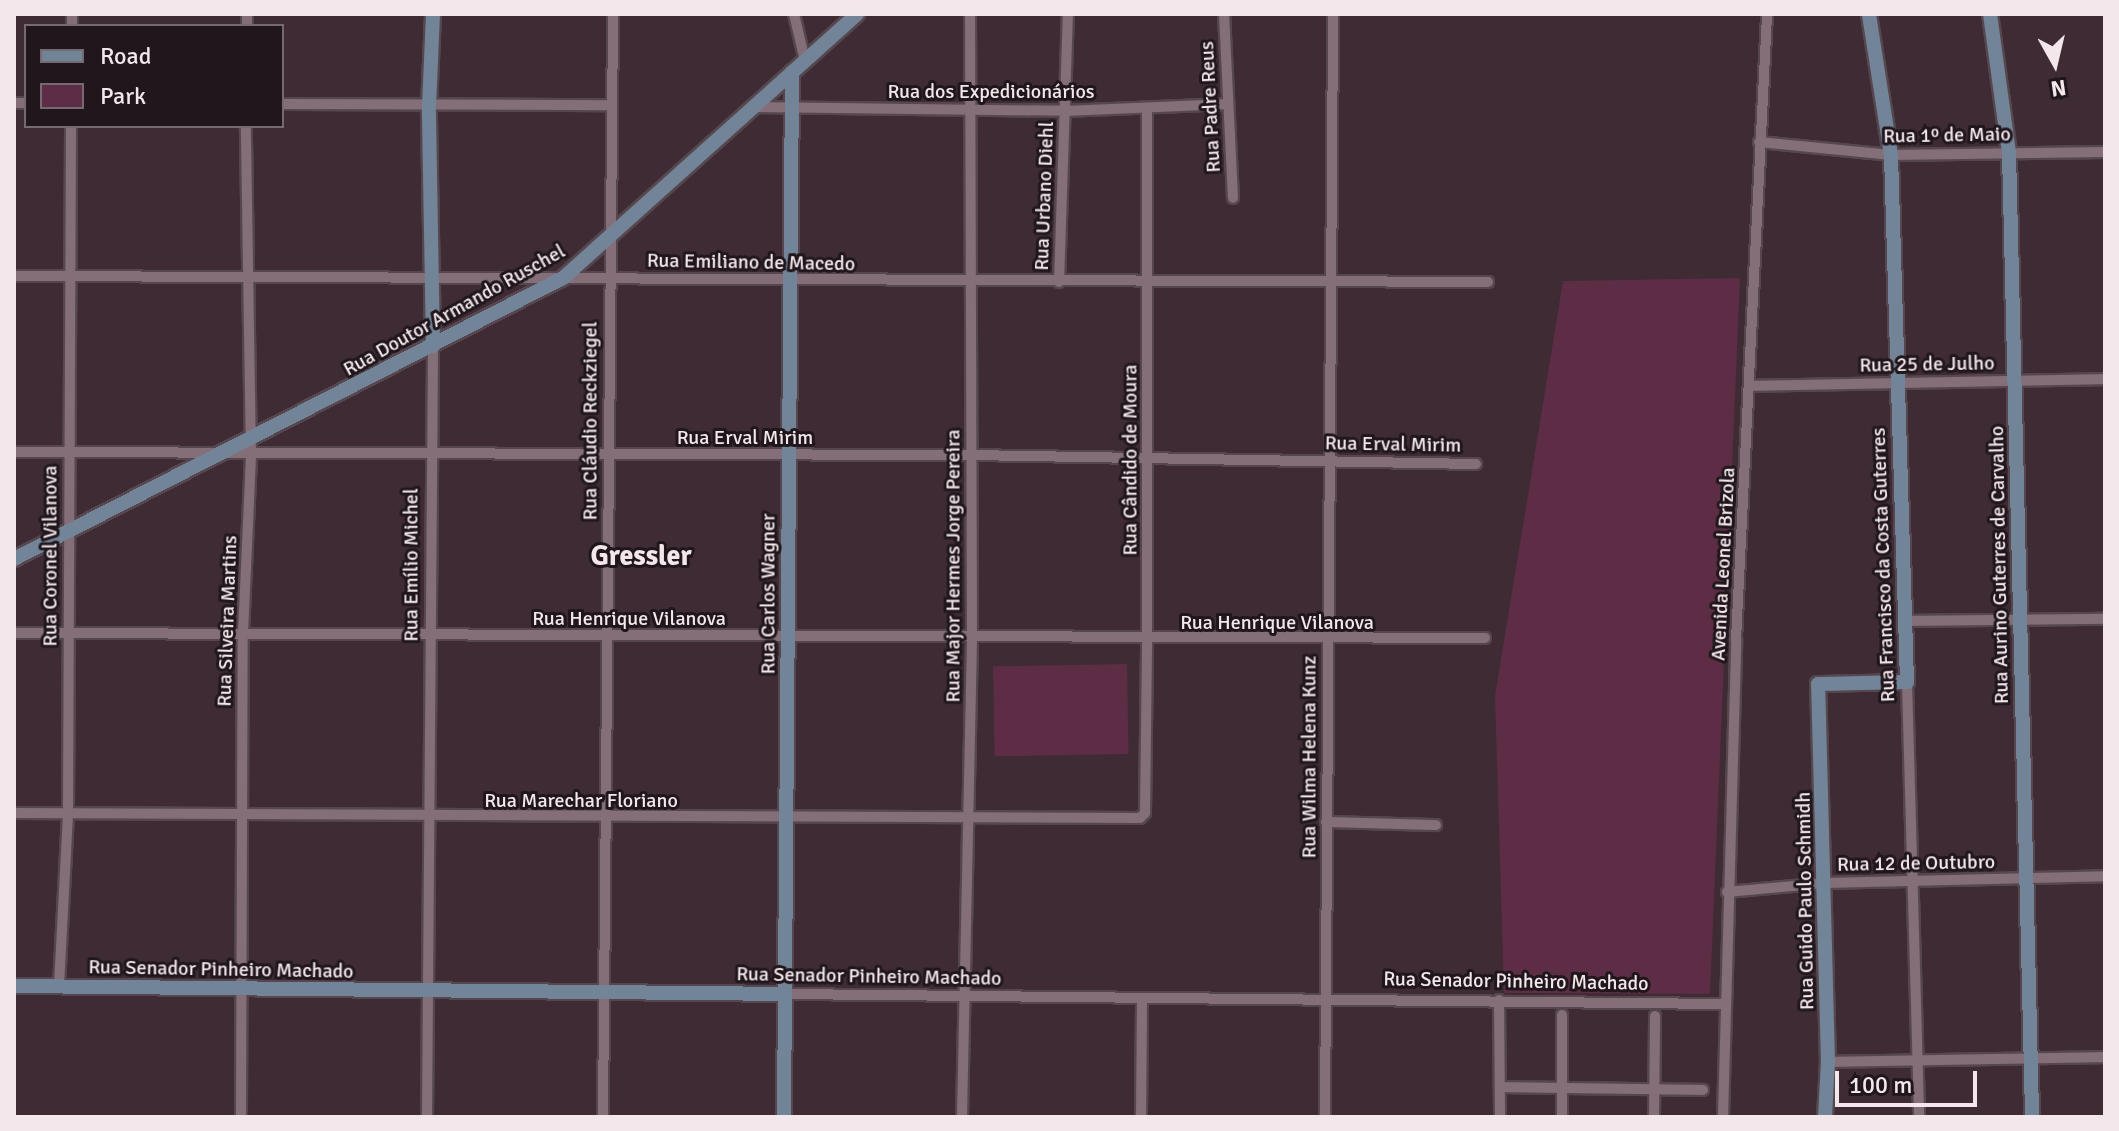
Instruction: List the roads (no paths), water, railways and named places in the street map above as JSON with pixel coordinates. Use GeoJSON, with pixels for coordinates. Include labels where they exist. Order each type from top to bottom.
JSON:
{"type":"FeatureCollection","features":[{"type":"Feature","properties":{"kind":"street","name":"Rua Emílio Michel"},"geometry":{"type":"LineString","coordinates":[[427,1117],[433,346],[429,106],[433,14]]}},
{"type":"Feature","properties":{"kind":"street","name":"Rua Cláudio Reckziegel"},"geometry":{"type":"LineString","coordinates":[[603,1117],[613,14]]}},
{"type":"Feature","properties":{"kind":"street"},"geometry":{"type":"LineString","coordinates":[[794,14],[805,61]]}},
{"type":"Feature","properties":{"kind":"street","name":"Rua Doutor Armando Ruschel"},"geometry":{"type":"LineString","coordinates":[[14,559],[223,456],[563,278],[609,241],[857,14]]}},
{"type":"Feature","properties":{"kind":"street","name":"Rua Major Hermes Jorge Pereira"},"geometry":{"type":"LineString","coordinates":[[962,1117],[972,639],[970,14]]}},
{"type":"Feature","properties":{"kind":"street","name":"Rua Urbano Diehl"},"geometry":{"type":"LineString","coordinates":[[1059,282],[1068,14]]}},
{"type":"Feature","properties":{"kind":"street","name":"Rua Padre Reus"},"geometry":{"type":"LineString","coordinates":[[1224,14],[1233,198]]}},
{"type":"Feature","properties":{"kind":"street","name":"Rua Wilma Helena Kunz"},"geometry":{"type":"LineString","coordinates":[[1325,1117],[1333,14]]}},
{"type":"Feature","properties":{"kind":"street","name":"Avenida Leonel Brizola"},"geometry":{"type":"LineString","coordinates":[[1723,1117],[1727,892],[1767,14]]}},
{"type":"Feature","properties":{"kind":"street","name":"Rua Francisco da Costa Guterres"},"geometry":{"type":"LineString","coordinates":[[1869,14],[1891,155],[1919,1117]]}},
{"type":"Feature","properties":{"kind":"street","name":"Rua Aurino Guterres de Carvalho"},"geometry":{"type":"LineString","coordinates":[[1990,14],[2009,152],[2032,1117]]}},
{"type":"Feature","properties":{"kind":"street","name":"Rua Carlos Wagner"},"geometry":{"type":"LineString","coordinates":[[784,1117],[792,72]]}},
{"type":"Feature","properties":{"kind":"street"},"geometry":{"type":"LineString","coordinates":[[284,104],[611,105]]}},
{"type":"Feature","properties":{"kind":"street","name":"Rua dos Expedicionários"},"geometry":{"type":"LineString","coordinates":[[753,107],[1065,111],[1228,104]]}},
{"type":"Feature","properties":{"kind":"street","name":"Rua Cândido de Moura"},"geometry":{"type":"LineString","coordinates":[[1145,813],[1149,282],[1147,108]]}},
{"type":"Feature","properties":{"kind":"street","name":"Rua Coronel Vilanova"},"geometry":{"type":"LineString","coordinates":[[59,986],[68,814],[71,128]]}},
{"type":"Feature","properties":{"kind":"street","name":"Rua Silveira Martins"},"geometry":{"type":"LineString","coordinates":[[241,1117],[243,633],[251,456],[245,277],[246,128]]}},
{"type":"Feature","properties":{"kind":"street","name":"Rua 1º de Maio"},"geometry":{"type":"LineString","coordinates":[[1759,142],[1891,155],[2105,152]]}},
{"type":"Feature","properties":{"kind":"street","name":"Rua Emiliano de Macedo"},"geometry":{"type":"LineString","coordinates":[[14,276],[1488,282]]}},
{"type":"Feature","properties":{"kind":"street","name":"Rua 25 de Julho"},"geometry":{"type":"LineString","coordinates":[[1750,386],[2105,379]]}},
{"type":"Feature","properties":{"kind":"street","name":"Rua Erval Mirim"},"geometry":{"type":"LineString","coordinates":[[14,452],[223,456],[432,453],[971,455],[1476,464]]}},
{"type":"Feature","properties":{"kind":"street"},"geometry":{"type":"LineString","coordinates":[[1905,621],[2105,619]]}},
{"type":"Feature","properties":{"kind":"street","name":"Rua Henrique Vilanova"},"geometry":{"type":"LineString","coordinates":[[14,633],[1147,641],[1485,638]]}},
{"type":"Feature","properties":{"kind":"street","name":"Rua Guido Paulo Schmidh"},"geometry":{"type":"LineString","coordinates":[[1825,1117],[1828,1062],[1818,684],[1907,682]]}},
{"type":"Feature","properties":{"kind":"street","name":"Rua Marechar Floriano"},"geometry":{"type":"LineString","coordinates":[[14,813],[1132,821],[1145,813]]}},
{"type":"Feature","properties":{"kind":"street"},"geometry":{"type":"LineString","coordinates":[[1326,822],[1436,825]]}},
{"type":"Feature","properties":{"kind":"street","name":"Rua 12 de Outubro"},"geometry":{"type":"LineString","coordinates":[[1727,892],[1825,883],[2105,876]]}},
{"type":"Feature","properties":{"kind":"street","name":"Rua Senador Pinheiro Machado"},"geometry":{"type":"LineString","coordinates":[[14,986],[241,992],[785,994],[1723,1004]]}},
{"type":"Feature","properties":{"kind":"street"},"geometry":{"type":"LineString","coordinates":[[1141,1117],[1142,1000]]}},
{"type":"Feature","properties":{"kind":"street"},"geometry":{"type":"LineString","coordinates":[[1499,1000],[1500,1117]]}},
{"type":"Feature","properties":{"kind":"street"},"geometry":{"type":"LineString","coordinates":[[1562,1015],[1562,1117]]}},
{"type":"Feature","properties":{"kind":"street"},"geometry":{"type":"LineString","coordinates":[[1654,1117],[1655,1016]]}},
{"type":"Feature","properties":{"kind":"street"},"geometry":{"type":"LineString","coordinates":[[1828,1062],[2105,1057]]}},
{"type":"Feature","properties":{"kind":"street"},"geometry":{"type":"LineString","coordinates":[[1500,1087],[1703,1090]]}},
{"type":"Feature","properties":{"kind":"district","name":"Gressler"},"geometry":{"type":"Point","coordinates":[641,556]}}]}
